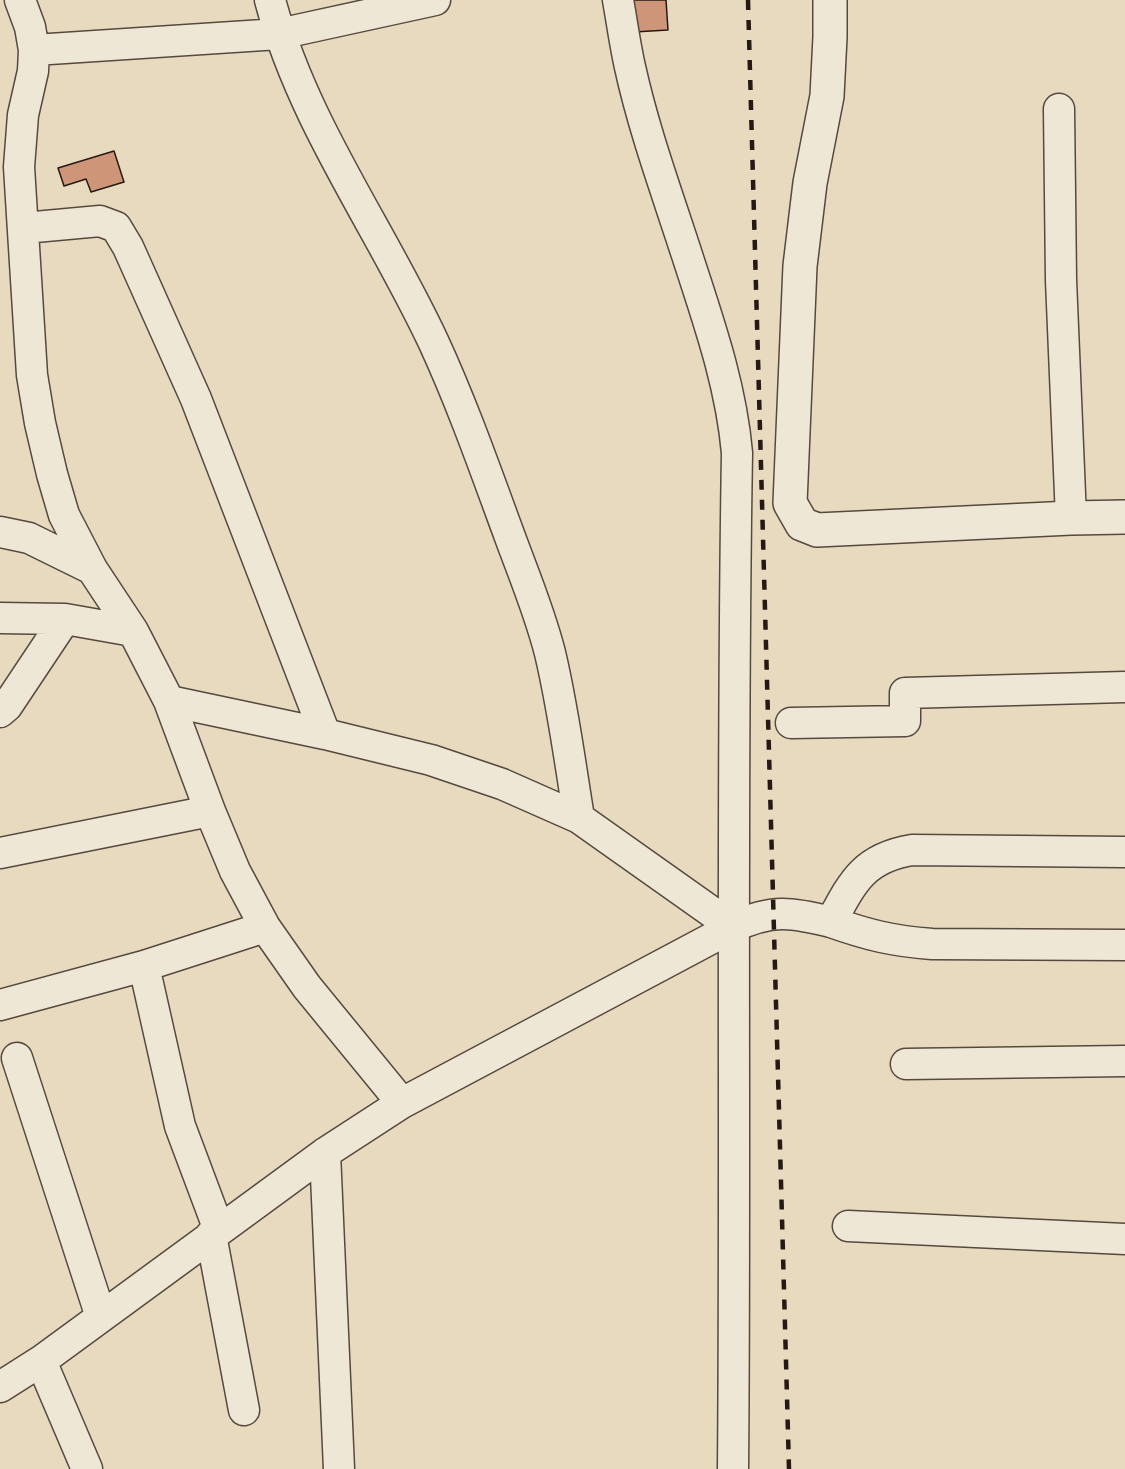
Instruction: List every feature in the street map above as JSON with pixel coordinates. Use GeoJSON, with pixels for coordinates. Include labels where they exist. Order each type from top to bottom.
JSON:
{"type":"FeatureCollection","features":[{"type":"Feature","properties":{"kind":"street"},"geometry":{"type":"LineString","coordinates":[[20,0],[30,27],[34,50],[33,71],[23,116],[20,159],[32,375],[40,423],[64,515],[92,569],[133,632],[169,701],[235,871],[265,927],[307,987],[402,1103]]}},
{"type":"Feature","properties":{"kind":"street"},"geometry":{"type":"LineString","coordinates":[[270,0],[279,34],[317,125],[346,181],[387,250],[434,343],[475,439],[534,601],[550,652],[579,818]]}},
{"type":"Feature","properties":{"kind":"street"},"geometry":{"type":"LineString","coordinates":[[34,50],[279,34],[435,0]]}},
{"type":"Feature","properties":{"kind":"street"},"geometry":{"type":"LineString","coordinates":[[618,0],[630,67],[642,113],[716,345],[734,421],[737,453],[733,927],[735,1198],[733,1469]]}},
{"type":"Feature","properties":{"kind":"street"},"geometry":{"type":"LineString","coordinates":[[830,0],[827,96],[810,183],[800,266],[790,503],[802,524],[817,530],[1125,517]]}},
{"type":"Feature","properties":{"kind":"street"},"geometry":{"type":"LineString","coordinates":[[1059,109],[1061,280],[1071,518]]}},
{"type":"Feature","properties":{"kind":"street"},"geometry":{"type":"LineString","coordinates":[[24,228],[100,221],[116,227],[128,247],[196,399],[326,735]]}},
{"type":"Feature","properties":{"kind":"street"},"geometry":{"type":"LineString","coordinates":[[0,509],[29,538]]}},
{"type":"Feature","properties":{"kind":"street"},"geometry":{"type":"LineString","coordinates":[[0,532],[29,538],[92,569]]}},
{"type":"Feature","properties":{"kind":"street"},"geometry":{"type":"LineString","coordinates":[[0,618],[65,619],[133,632]]}},
{"type":"Feature","properties":{"kind":"street"},"geometry":{"type":"LineString","coordinates":[[0,712],[7,706],[65,619]]}},
{"type":"Feature","properties":{"kind":"street"},"geometry":{"type":"LineString","coordinates":[[791,723],[905,721],[905,693],[1125,687]]}},
{"type":"Feature","properties":{"kind":"street"},"geometry":{"type":"LineString","coordinates":[[169,701],[431,760],[502,784],[579,818],[733,927]]}},
{"type":"Feature","properties":{"kind":"street"},"geometry":{"type":"LineString","coordinates":[[0,853],[210,811]]}},
{"type":"Feature","properties":{"kind":"street"},"geometry":{"type":"LineString","coordinates":[[831,922],[860,875],[875,861],[892,853],[912,850],[1125,852]]}},
{"type":"Feature","properties":{"kind":"street"},"geometry":{"type":"LineString","coordinates":[[0,1388],[41,1361],[326,1153],[402,1103],[749,920],[774,913],[800,914],[883,939],[903,942],[1125,945]]}},
{"type":"Feature","properties":{"kind":"street"},"geometry":{"type":"LineString","coordinates":[[0,1005],[144,966],[265,927]]}},
{"type":"Feature","properties":{"kind":"street"},"geometry":{"type":"LineString","coordinates":[[144,966],[180,1126],[215,1233],[244,1410]]}},
{"type":"Feature","properties":{"kind":"street"},"geometry":{"type":"LineString","coordinates":[[17,1058],[101,1317]]}},
{"type":"Feature","properties":{"kind":"street"},"geometry":{"type":"LineString","coordinates":[[906,1064],[1125,1061]]}},
{"type":"Feature","properties":{"kind":"street"},"geometry":{"type":"LineString","coordinates":[[326,1153],[339,1469]]}},
{"type":"Feature","properties":{"kind":"street"},"geometry":{"type":"LineString","coordinates":[[848,1227],[1125,1239]]}},
{"type":"Feature","properties":{"kind":"street"},"geometry":{"type":"LineString","coordinates":[[41,1361],[87,1469]]}},
{"type":"Feature","properties":{"kind":"building"},"geometry":{"type":"Polygon","coordinates":[[[633,0],[666,0],[668,30],[634,32],[633,0]]]}},
{"type":"Feature","properties":{"kind":"building"},"geometry":{"type":"Polygon","coordinates":[[[114,151],[124,182],[91,192],[86,179],[64,186],[58,168],[114,151]]]}},
{"type":"Feature","properties":{"kind":"railway"},"geometry":{"type":"LineString","coordinates":[[748,0],[789,1469]]}}]}
